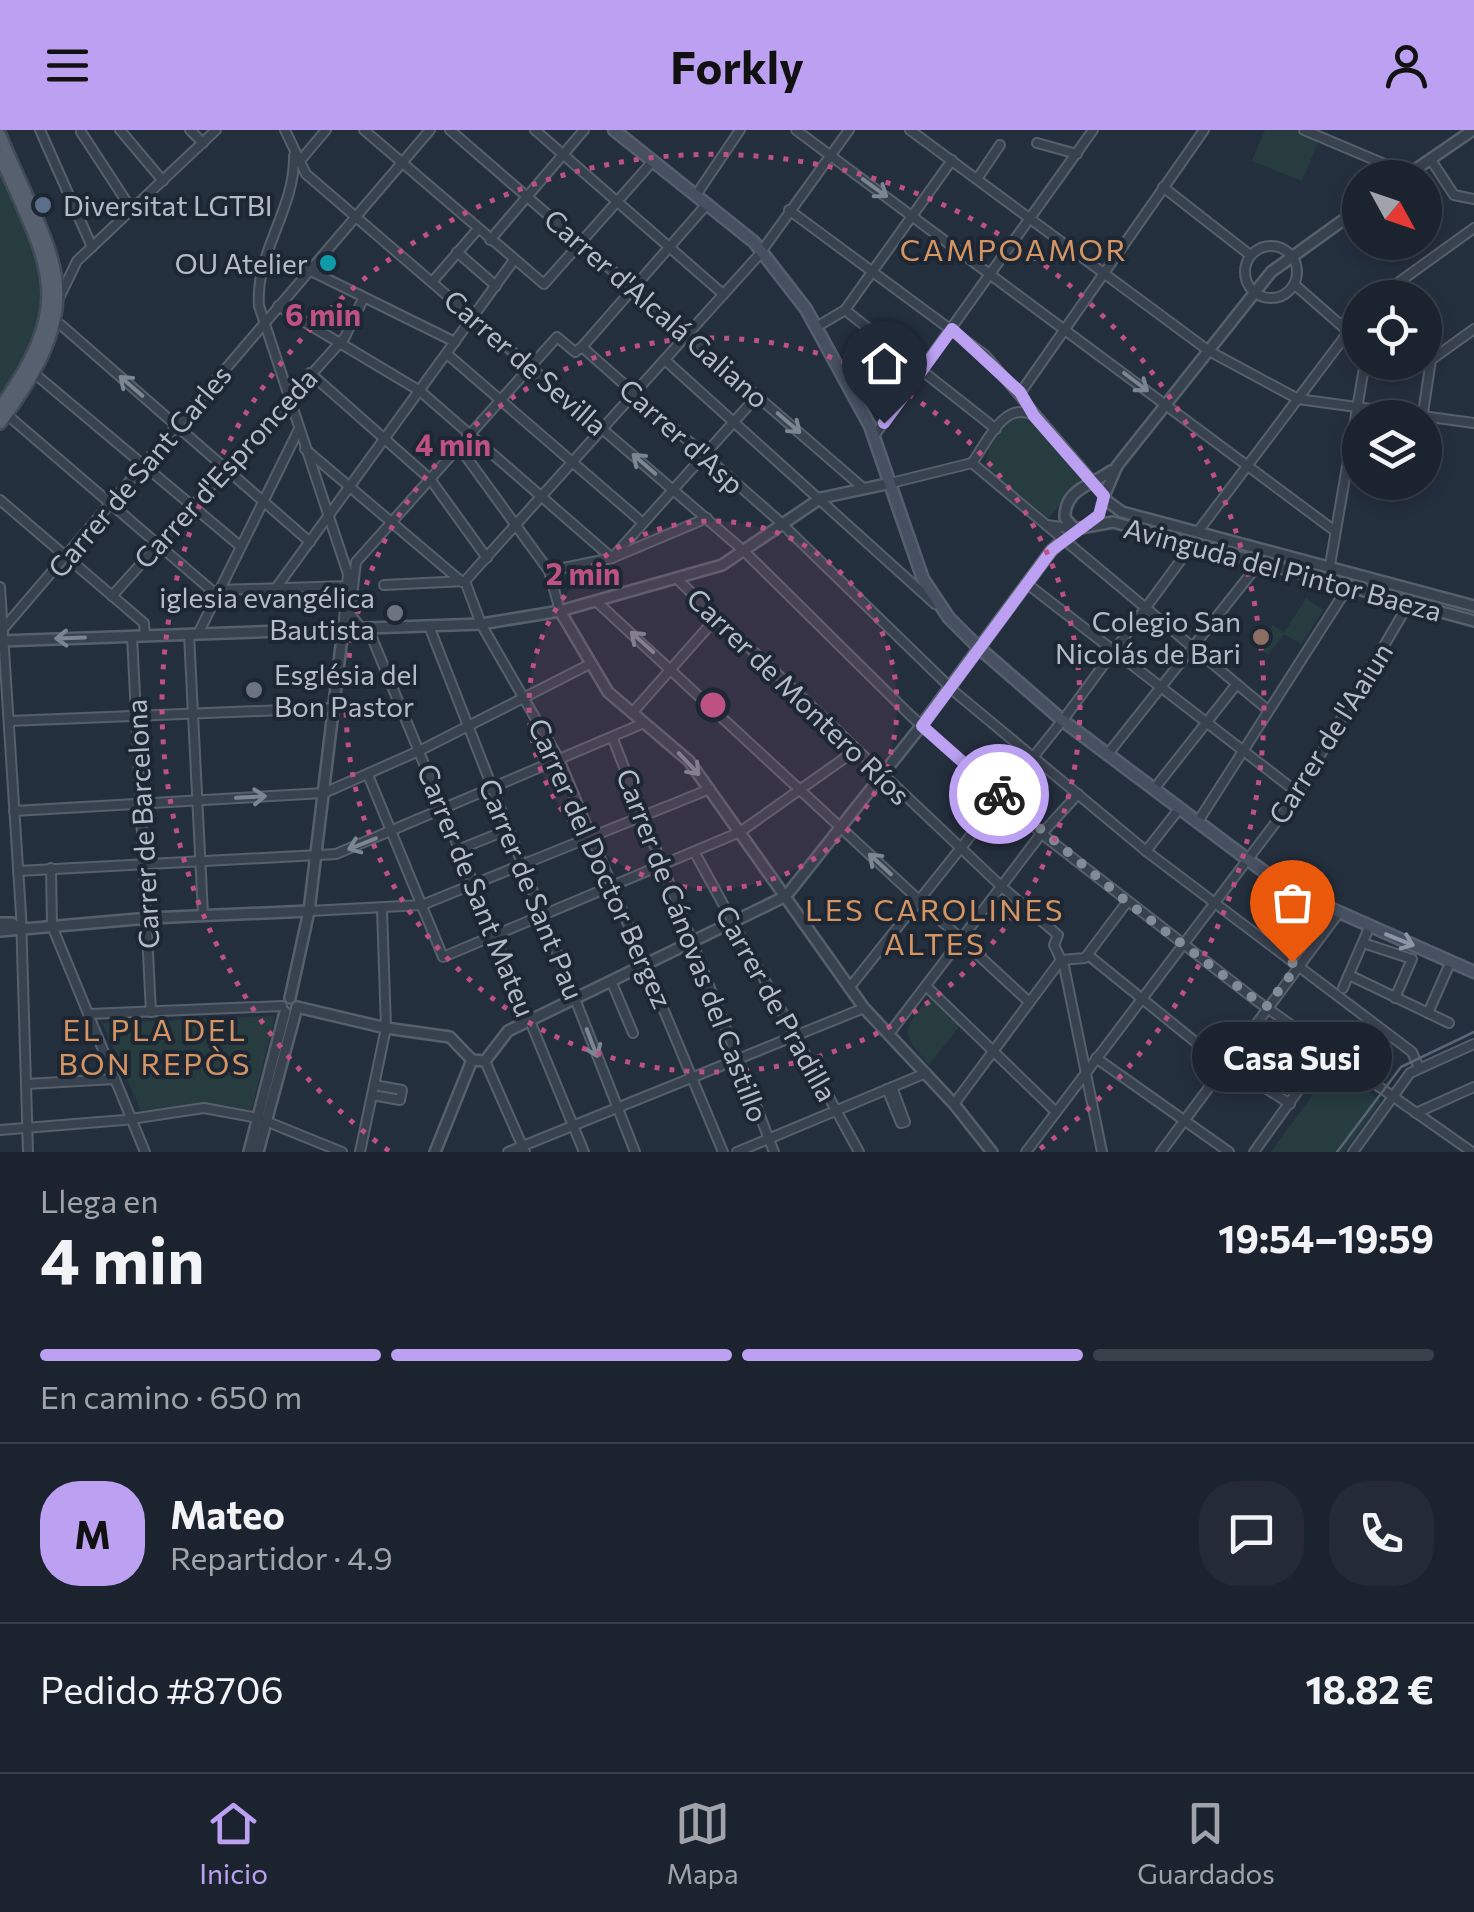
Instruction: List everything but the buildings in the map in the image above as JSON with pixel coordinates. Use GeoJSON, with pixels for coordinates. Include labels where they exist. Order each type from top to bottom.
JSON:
{"type":"FeatureCollection","features":[{"type":"Feature","properties":{"kind":"main road"},"geometry":{"type":"LineString","coordinates":[[614,130],[762,249],[818,326],[874,436],[922,579],[949,618],[978,647],[1062,720],[1286,889],[1474,972]]}},
{"type":"Feature","properties":{"kind":"main road"},"geometry":{"type":"LineString","coordinates":[[0,135],[52,252],[55,297],[35,374],[1,416]]}},
{"type":"Feature","properties":{"kind":"main road"},"geometry":{"type":"LineString","coordinates":[[0,156],[45,260],[55,297]]}},
{"type":"Feature","properties":{"kind":"main road"},"geometry":{"type":"LineString","coordinates":[[1,416],[50,325]]}},
{"type":"Feature","properties":{"kind":"street"},"geometry":{"type":"LineString","coordinates":[[40,130],[92,247]]}},
{"type":"Feature","properties":{"kind":"street"},"geometry":{"type":"LineString","coordinates":[[120,130],[163,180]]}},
{"type":"Feature","properties":{"kind":"street"},"geometry":{"type":"LineString","coordinates":[[190,130],[203,142]]}},
{"type":"Feature","properties":{"kind":"street"},"geometry":{"type":"LineString","coordinates":[[55,297],[72,268],[92,247],[216,130]]}},
{"type":"Feature","properties":{"kind":"street","name":"Carrer de Sevilla"},"geometry":{"type":"LineString","coordinates":[[285,130],[306,174],[744,550],[922,726],[1042,834],[1183,945],[1472,1152]]}},
{"type":"Feature","properties":{"kind":"street"},"geometry":{"type":"LineString","coordinates":[[298,162],[326,130]]}},
{"type":"Feature","properties":{"kind":"street"},"geometry":{"type":"LineString","coordinates":[[364,130],[544,284],[652,161]]}},
{"type":"Feature","properties":{"kind":"street"},"geometry":{"type":"LineString","coordinates":[[376,140],[384,130]]}},
{"type":"Feature","properties":{"kind":"street","name":"Carrer de Sant Carles"},"geometry":{"type":"LineString","coordinates":[[3,629],[430,130]]}},
{"type":"Feature","properties":{"kind":"street","name":"Carrer d'Alcalá Galiano"},"geometry":{"type":"LineString","coordinates":[[450,130],[862,488]]}},
{"type":"Feature","properties":{"kind":"street"},"geometry":{"type":"LineString","coordinates":[[535,130],[724,294]]}},
{"type":"Feature","properties":{"kind":"street"},"geometry":{"type":"LineString","coordinates":[[490,240],[584,130]]}},
{"type":"Feature","properties":{"kind":"street"},"geometry":{"type":"LineString","coordinates":[[696,195],[740,130]]}},
{"type":"Feature","properties":{"kind":"street"},"geometry":{"type":"LineString","coordinates":[[796,130],[1335,531]]}},
{"type":"Feature","properties":{"kind":"street"},"geometry":{"type":"LineString","coordinates":[[384,585],[464,582],[724,294],[849,130]]}},
{"type":"Feature","properties":{"kind":"street"},"geometry":{"type":"LineString","coordinates":[[910,130],[1209,350],[1298,399],[1342,405]]}},
{"type":"Feature","properties":{"kind":"street"},"geometry":{"type":"LineString","coordinates":[[926,142],[928,130]]}},
{"type":"Feature","properties":{"kind":"street"},"geometry":{"type":"LineString","coordinates":[[874,436],[1094,130]]}},
{"type":"Feature","properties":{"kind":"street"},"geometry":{"type":"LineString","coordinates":[[1020,392],[1204,130]]}},
{"type":"Feature","properties":{"kind":"street"},"geometry":{"type":"LineString","coordinates":[[1304,130],[1371,160]]}},
{"type":"Feature","properties":{"kind":"street"},"geometry":{"type":"LineString","coordinates":[[1455,142],[1462,130]]}},
{"type":"Feature","properties":{"kind":"street"},"geometry":{"type":"LineString","coordinates":[[1430,160],[1473,130]]}},
{"type":"Feature","properties":{"kind":"street"},"geometry":{"type":"LineString","coordinates":[[81,132],[132,210]]}},
{"type":"Feature","properties":{"kind":"street"},"geometry":{"type":"LineString","coordinates":[[1037,143],[1076,154]]}},
{"type":"Feature","properties":{"kind":"street"},"geometry":{"type":"LineString","coordinates":[[976,178],[1000,145]]}},
{"type":"Feature","properties":{"kind":"street","name":"Carrer de Sevilla"},"geometry":{"type":"LineString","coordinates":[[294,152],[294,182]]}},
{"type":"Feature","properties":{"kind":"street"},"geometry":{"type":"LineString","coordinates":[[818,326],[845,310],[952,160]]}},
{"type":"Feature","properties":{"kind":"street"},"geometry":{"type":"LineString","coordinates":[[258,1152],[309,911],[347,586],[343,559],[263,324],[259,276],[294,182],[306,174]]}},
{"type":"Feature","properties":{"kind":"street"},"geometry":{"type":"LineString","coordinates":[[1442,178],[1454,196],[1474,198]]}},
{"type":"Feature","properties":{"kind":"street"},"geometry":{"type":"LineString","coordinates":[[1163,187],[1250,256]]}},
{"type":"Feature","properties":{"kind":"street"},"geometry":{"type":"LineString","coordinates":[[582,346],[706,204]]}},
{"type":"Feature","properties":{"kind":"street"},"geometry":{"type":"LineString","coordinates":[[789,210],[952,329],[1020,392],[1034,416],[1104,497]]}},
{"type":"Feature","properties":{"kind":"street"},"geometry":{"type":"LineString","coordinates":[[1268,710],[1076,550],[1068,530],[1069,500],[1076,491],[1117,466],[1254,293],[1292,257],[1342,221]]}},
{"type":"Feature","properties":{"kind":"street"},"geometry":{"type":"LineString","coordinates":[[1402,280],[1474,228]]}},
{"type":"Feature","properties":{"kind":"street"},"geometry":{"type":"LineString","coordinates":[[432,282],[478,229]]}},
{"type":"Feature","properties":{"kind":"street"},"geometry":{"type":"LineString","coordinates":[[1250,256],[1274,246],[1292,257],[1297,270],[1294,284],[1276,298],[1254,293]]}},
{"type":"Feature","properties":{"kind":"street"},"geometry":{"type":"LineString","coordinates":[[458,252],[496,286]]}},
{"type":"Feature","properties":{"kind":"street"},"geometry":{"type":"LineString","coordinates":[[1250,256],[1245,272],[1254,293]]}},
{"type":"Feature","properties":{"kind":"street"},"geometry":{"type":"LineString","coordinates":[[276,588],[514,260]]}},
{"type":"Feature","properties":{"kind":"street"},"geometry":{"type":"LineString","coordinates":[[308,270],[455,342]]}},
{"type":"Feature","properties":{"kind":"street"},"geometry":{"type":"LineString","coordinates":[[1294,284],[1342,324]]}},
{"type":"Feature","properties":{"kind":"street","name":"Carrer d'Espronceda"},"geometry":{"type":"LineString","coordinates":[[112,596],[339,342],[363,299]]}},
{"type":"Feature","properties":{"kind":"street"},"geometry":{"type":"LineString","coordinates":[[278,306],[420,391],[543,496],[602,554],[612,558],[707,518]]}},
{"type":"Feature","properties":{"kind":"street"},"geometry":{"type":"LineString","coordinates":[[845,310],[996,429]]}},
{"type":"Feature","properties":{"kind":"street"},"geometry":{"type":"LineString","coordinates":[[50,325],[177,426],[310,542]]}},
{"type":"Feature","properties":{"kind":"street"},"geometry":{"type":"LineString","coordinates":[[1424,400],[1430,360],[1474,329]]}},
{"type":"Feature","properties":{"kind":"street"},"geometry":{"type":"LineString","coordinates":[[1199,530],[1298,399],[1342,332]]}},
{"type":"Feature","properties":{"kind":"street","name":"Carrer d'Asp"},"geometry":{"type":"LineString","coordinates":[[532,366],[557,336],[575,352],[582,346],[782,525],[949,687],[1146,851],[1412,1052],[1419,1068]]}},
{"type":"Feature","properties":{"kind":"street"},"geometry":{"type":"LineString","coordinates":[[447,354],[644,524]]}},
{"type":"Feature","properties":{"kind":"street"},"geometry":{"type":"LineString","coordinates":[[666,360],[949,618]]}},
{"type":"Feature","properties":{"kind":"street"},"geometry":{"type":"LineString","coordinates":[[343,559],[356,562],[532,366]]}},
{"type":"Feature","properties":{"kind":"street"},"geometry":{"type":"LineString","coordinates":[[310,373],[430,479],[487,558]]}},
{"type":"Feature","properties":{"kind":"street"},"geometry":{"type":"LineString","coordinates":[[35,374],[240,546]]}},
{"type":"Feature","properties":{"kind":"street"},"geometry":{"type":"LineString","coordinates":[[612,558],[758,396]]}},
{"type":"Feature","properties":{"kind":"street"},"geometry":{"type":"LineString","coordinates":[[1,640],[481,624],[560,611],[722,566],[821,498],[972,463],[1014,411],[1034,416]]}},
{"type":"Feature","properties":{"kind":"street"},"geometry":{"type":"LineString","coordinates":[[1,416],[156,546],[218,592],[347,586]]}},
{"type":"Feature","properties":{"kind":"street"},"geometry":{"type":"LineString","coordinates":[[1442,417],[1474,423]]}},
{"type":"Feature","properties":{"kind":"street"},"geometry":{"type":"LineString","coordinates":[[203,914],[192,715],[194,634],[299,430]]}},
{"type":"Feature","properties":{"kind":"street"},"geometry":{"type":"LineString","coordinates":[[459,447],[518,524],[548,571],[560,611],[608,692],[689,761],[864,1008],[954,1104],[992,1152]]}},
{"type":"Feature","properties":{"kind":"street"},"geometry":{"type":"LineString","coordinates":[[305,448],[464,582]]}},
{"type":"Feature","properties":{"kind":"street"},"geometry":{"type":"LineString","coordinates":[[972,463],[1039,520],[1068,530],[1091,525],[1103,509],[1117,466]]}},
{"type":"Feature","properties":{"kind":"street"},"geometry":{"type":"LineString","coordinates":[[1330,565],[1342,492]]}},
{"type":"Feature","properties":{"kind":"street","name":"Avinguda del Pintor Baeza"},"geometry":{"type":"LineString","coordinates":[[1104,497],[1122,512],[1474,606]]}},
{"type":"Feature","properties":{"kind":"street"},"geometry":{"type":"LineString","coordinates":[[0,500],[144,623],[145,636]]}},
{"type":"Feature","properties":{"kind":"street","name":"Avinguda del Pintor Baeza"},"geometry":{"type":"LineString","coordinates":[[1091,525],[1113,522],[1474,621]]}},
{"type":"Feature","properties":{"kind":"street"},"geometry":{"type":"LineString","coordinates":[[485,1061],[508,1031],[786,896],[922,726],[1068,530]]}},
{"type":"Feature","properties":{"kind":"street"},"geometry":{"type":"LineString","coordinates":[[850,987],[1062,720],[1192,546]]}},
{"type":"Feature","properties":{"kind":"street"},"geometry":{"type":"LineString","coordinates":[[548,571],[602,554]]}},
{"type":"Feature","properties":{"kind":"street"},"geometry":{"type":"LineString","coordinates":[[1107,755],[1261,561]]}},
{"type":"Feature","properties":{"kind":"street","name":"Carrer de Sant Mateu"},"geometry":{"type":"LineString","coordinates":[[356,562],[350,614],[365,629],[421,750],[584,1152]]}},
{"type":"Feature","properties":{"kind":"street","name":"Carrer de Montero Ríos"},"geometry":{"type":"LineString","coordinates":[[677,579],[1002,887],[1058,934],[1054,945],[1062,960],[1102,1152]]}},
{"type":"Feature","properties":{"kind":"street","name":"Carrer del Doctor Bergez"},"geometry":{"type":"LineString","coordinates":[[464,582],[481,624],[560,759],[723,1152]]}},
{"type":"Feature","properties":{"kind":"street"},"geometry":{"type":"LineString","coordinates":[[1026,582],[1298,793]]}},
{"type":"Feature","properties":{"kind":"street"},"geometry":{"type":"LineString","coordinates":[[0,587],[18,871],[28,1152]]}},
{"type":"Feature","properties":{"kind":"street"},"geometry":{"type":"LineString","coordinates":[[1197,823],[1348,587]]}},
{"type":"Feature","properties":{"kind":"street"},"geometry":{"type":"LineString","coordinates":[[598,602],[1028,1002]]}},
{"type":"Feature","properties":{"kind":"street","name":"Carrer de l'Aaiun"},"geometry":{"type":"LineString","coordinates":[[1026,1152],[1298,793],[1409,603]]}},
{"type":"Feature","properties":{"kind":"street"},"geometry":{"type":"LineString","coordinates":[[632,713],[717,618]]}},
{"type":"Feature","properties":{"kind":"street","name":"Carrer de Sant Pau"},"geometry":{"type":"LineString","coordinates":[[429,626],[635,1152]]}},
{"type":"Feature","properties":{"kind":"street","name":"Carrer de Barcelona"},"geometry":{"type":"LineString","coordinates":[[132,636],[151,1012]]}},
{"type":"Feature","properties":{"kind":"street"},"geometry":{"type":"LineString","coordinates":[[14,811],[324,793],[468,728],[590,664]]}},
{"type":"Feature","properties":{"kind":"street"},"geometry":{"type":"LineString","coordinates":[[1154,789],[1236,685]]}},
{"type":"Feature","properties":{"kind":"street"},"geometry":{"type":"LineString","coordinates":[[9,722],[332,708]]}},
{"type":"Feature","properties":{"kind":"street"},"geometry":{"type":"LineString","coordinates":[[18,871],[336,854],[644,723]]}},
{"type":"Feature","properties":{"kind":"street","name":"Carrer de Cánovas del Castillo"},"geometry":{"type":"LineString","coordinates":[[613,738],[774,1152]]}},
{"type":"Feature","properties":{"kind":"street"},"geometry":{"type":"LineString","coordinates":[[368,775],[443,957],[740,832],[856,750]]}},
{"type":"Feature","properties":{"kind":"street"},"geometry":{"type":"LineString","coordinates":[[0,932],[203,914],[422,905],[710,789]]}},
{"type":"Feature","properties":{"kind":"street"},"geometry":{"type":"LineString","coordinates":[[890,1034],[1042,834],[1078,794]]}},
{"type":"Feature","properties":{"kind":"street"},"geometry":{"type":"LineString","coordinates":[[1146,851],[1179,808]]}},
{"type":"Feature","properties":{"kind":"street"},"geometry":{"type":"LineString","coordinates":[[460,849],[507,830]]}},
{"type":"Feature","properties":{"kind":"street","name":"Carrer de Pradilla"},"geometry":{"type":"LineString","coordinates":[[694,853],[859,1152]]}},
{"type":"Feature","properties":{"kind":"street"},"geometry":{"type":"LineString","coordinates":[[51,868],[50,927],[145,1152]]}},
{"type":"Feature","properties":{"kind":"street"},"geometry":{"type":"LineString","coordinates":[[954,1104],[1062,960],[1081,961],[1088,955],[1127,902]]}},
{"type":"Feature","properties":{"kind":"street"},"geometry":{"type":"LineString","coordinates":[[360,1152],[386,1028],[382,909]]}},
{"type":"Feature","properties":{"kind":"street"},"geometry":{"type":"LineString","coordinates":[[1161,1152],[1338,914]]}},
{"type":"Feature","properties":{"kind":"street"},"geometry":{"type":"LineString","coordinates":[[0,923],[12,922],[20,930]]}},
{"type":"Feature","properties":{"kind":"street"},"geometry":{"type":"LineString","coordinates":[[1343,988],[1369,928]]}},
{"type":"Feature","properties":{"kind":"street"},"geometry":{"type":"LineString","coordinates":[[1362,943],[1392,956],[1398,953],[1412,959],[1396,998]]}},
{"type":"Feature","properties":{"kind":"street"},"geometry":{"type":"LineString","coordinates":[[1088,955],[1141,1000],[1290,1104]]}},
{"type":"Feature","properties":{"kind":"street"},"geometry":{"type":"LineString","coordinates":[[1428,1013],[1451,961]]}},
{"type":"Feature","properties":{"kind":"street"},"geometry":{"type":"LineString","coordinates":[[1349,975],[1450,1023]]}},
{"type":"Feature","properties":{"kind":"street"},"geometry":{"type":"LineString","coordinates":[[612,983],[633,1033]]}},
{"type":"Feature","properties":{"kind":"street"},"geometry":{"type":"LineString","coordinates":[[926,986],[1056,1112]]}},
{"type":"Feature","properties":{"kind":"street"},"geometry":{"type":"LineString","coordinates":[[89,1014],[289,1007],[450,1037],[472,1060],[485,1061]]}},
{"type":"Feature","properties":{"kind":"street"},"geometry":{"type":"LineString","coordinates":[[508,1152],[524,1149],[864,1008]]}},
{"type":"Feature","properties":{"kind":"street"},"geometry":{"type":"LineString","coordinates":[[1353,1152],[1392,1095],[1419,1068],[1474,1044]]}},
{"type":"Feature","properties":{"kind":"street"},"geometry":{"type":"LineString","coordinates":[[1254,1152],[1328,1049]]}},
{"type":"Feature","properties":{"kind":"street"},"geometry":{"type":"LineString","coordinates":[[1096,1058],[1229,1152]]}},
{"type":"Feature","properties":{"kind":"street"},"geometry":{"type":"LineString","coordinates":[[435,1152],[472,1060]]}},
{"type":"Feature","properties":{"kind":"street"},"geometry":{"type":"LineString","coordinates":[[485,1061],[524,1149]]}},
{"type":"Feature","properties":{"kind":"street"},"geometry":{"type":"LineString","coordinates":[[737,1152],[926,1073]]}},
{"type":"Feature","properties":{"kind":"street"},"geometry":{"type":"LineString","coordinates":[[26,1084],[116,1079]]}},
{"type":"Feature","properties":{"kind":"street"},"geometry":{"type":"LineString","coordinates":[[1416,1113],[1470,1089],[1474,1097]]}},
{"type":"Feature","properties":{"kind":"street"},"geometry":{"type":"LineString","coordinates":[[0,1130],[204,1108],[262,1120],[316,1147],[342,1152]]}},
{"type":"Feature","properties":{"kind":"street"},"geometry":{"type":"LineString","coordinates":[[249,1152],[262,1120]]}},
{"type":"Feature","properties":{"kind":"green space"},"geometry":{"type":"Polygon","coordinates":[[[1265,130],[1296,130],[1319,140],[1302,181],[1252,161],[1265,130]]]}},
{"type":"Feature","properties":{"kind":"green space"},"geometry":{"type":"Polygon","coordinates":[[[0,171],[30,237],[42,286],[34,335],[0,401],[0,171]]]}},
{"type":"Feature","properties":{"kind":"green space"},"geometry":{"type":"Polygon","coordinates":[[[1018,415],[1028,417],[1082,477],[1049,518],[986,469],[995,438],[1018,415]]]}},
{"type":"Feature","properties":{"kind":"green space"},"geometry":{"type":"Polygon","coordinates":[[[1306,598],[1324,610],[1301,644],[1284,634],[1268,655],[1256,645],[1273,625],[1284,633],[1306,598]]]}},
{"type":"Feature","properties":{"kind":"green space"},"geometry":{"type":"Polygon","coordinates":[[[928,998],[935,998],[961,1024],[929,1065],[908,1032],[928,998]]]}},
{"type":"Feature","properties":{"kind":"green space"},"geometry":{"type":"Polygon","coordinates":[[[275,1016],[251,1112],[204,1106],[141,1111],[102,1023],[275,1016]]]}},
{"type":"Feature","properties":{"kind":"green space"},"geometry":{"type":"Polygon","coordinates":[[[1333,1067],[1381,1101],[1344,1152],[1271,1152],[1333,1067]]]}},
{"type":"Feature","properties":{"kind":"tram line"},"geometry":{"type":"LineString","coordinates":[[1337,1152],[1401,1067],[1474,1032]]}},
{"type":"Feature","properties":{"kind":"way so far"},"geometry":{"type":"LineString","coordinates":[[999,794],[1047,838],[1257,1001],[1267,1006],[1296,968],[1292,962]]}},
{"type":"Feature","properties":{"kind":"place","name":"Diversitat LGTBI"},"geometry":{"type":"Point","coordinates":[43,205]}},
{"type":"Feature","properties":{"kind":"place","name":"OU Atelier"},"geometry":{"type":"Point","coordinates":[328,263]}},
{"type":"Feature","properties":{"kind":"place","name":"iglesia evangélica Bautista"},"geometry":{"type":"Point","coordinates":[395,613]}},
{"type":"Feature","properties":{"kind":"place","name":"Colegio San Nicolás de Bari"},"geometry":{"type":"Point","coordinates":[1261,637]}},
{"type":"Feature","properties":{"kind":"place","name":"Església del Bon Pastor"},"geometry":{"type":"Point","coordinates":[254,690]}},
{"type":"Feature","properties":{"kind":"place","name":"Casa Susi"},"geometry":{"type":"Point","coordinates":[1292,962]}},
{"type":"Feature","properties":{"kind":"district","name":"CAMPOAMOR"},"geometry":{"type":"Point","coordinates":[1014,248]}},
{"type":"Feature","properties":{"kind":"district","name":"LES CAROLINES ALTES"},"geometry":{"type":"Point","coordinates":[935,925]}},
{"type":"Feature","properties":{"kind":"district","name":"EL PLA DEL BON REPÒS"},"geometry":{"type":"Point","coordinates":[155,1045]}},
{"type":"Feature","properties":{"kind":"route"},"geometry":{"type":"LineString","coordinates":[[884,423],[952,329],[1020,392],[1034,416],[1104,496],[1099,515],[1089,526],[1075,529],[1052,550],[922,726],[999,794]]}}]}
